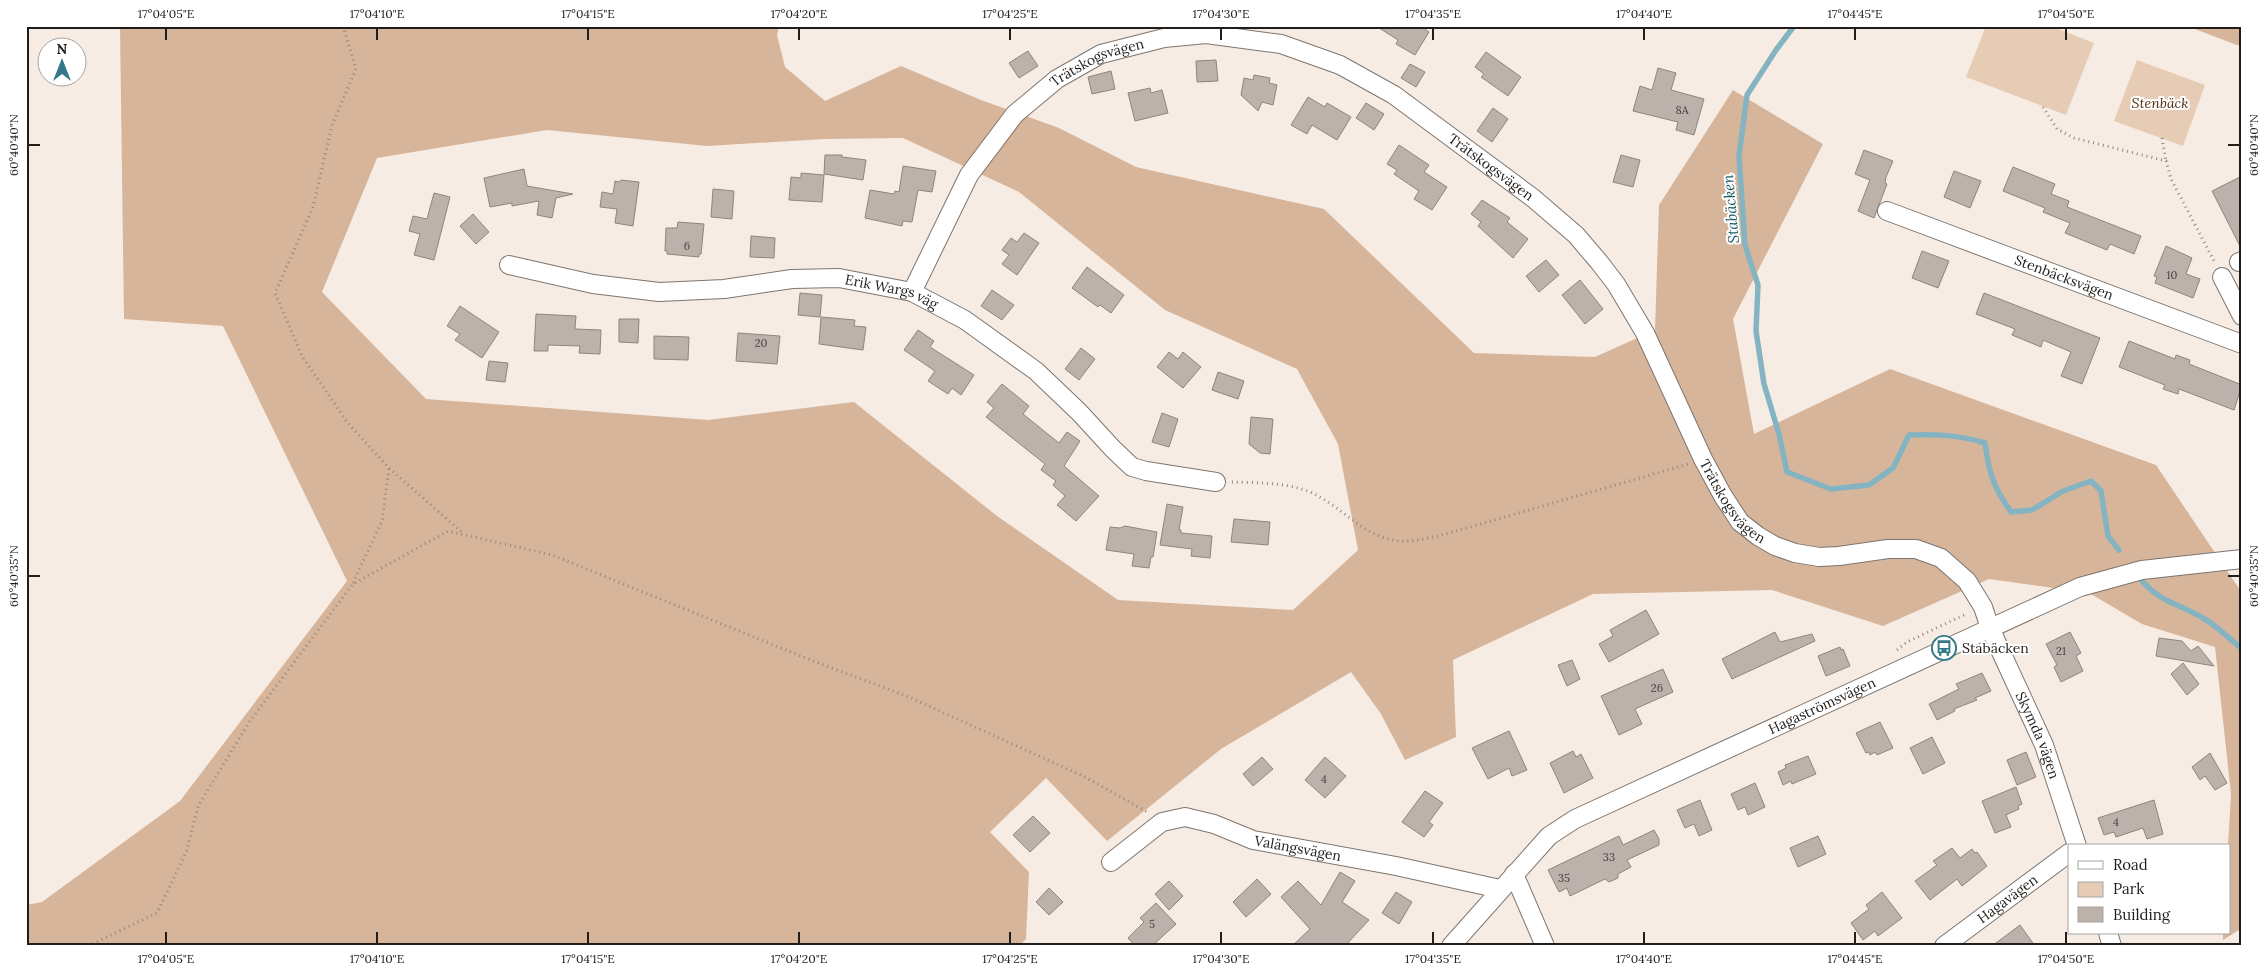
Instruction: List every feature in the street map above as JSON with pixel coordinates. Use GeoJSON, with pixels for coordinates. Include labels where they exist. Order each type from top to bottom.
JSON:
{"type":"FeatureCollection","features":[{"type":"Feature","properties":{"kind":"street","name":"Trätskogsvägen"},"geometry":{"type":"LineString","coordinates":[[912,292],[969,175],[1015,114],[1057,79],[1101,54],[1164,38],[1206,34],[1281,44],[1340,65],[1394,95],[1532,198],[1576,235],[1616,284],[1645,333],[1702,459],[1740,522],[1758,536],[1795,553],[1819,557],[1897,549],[1916,549],[1941,558],[1967,581],[1983,606],[1990,628]]}},
{"type":"Feature","properties":{"kind":"street","name":"Stenbäcksvägen"},"geometry":{"type":"LineString","coordinates":[[1887,211],[2242,344]]}},
{"type":"Feature","properties":{"kind":"street","name":"Erik Wargs väg"},"geometry":{"type":"LineString","coordinates":[[509,265],[593,284],[659,292],[724,289],[792,279],[839,278],[912,292],[965,320],[1036,371],[1132,467],[1216,482]]}},
{"type":"Feature","properties":{"kind":"street"},"geometry":{"type":"LineString","coordinates":[[2222,277],[2242,316]]}},
{"type":"Feature","properties":{"kind":"street","name":"Hagaströmsvägen"},"geometry":{"type":"LineString","coordinates":[[1451,946],[1549,836],[1575,818],[2080,587],[2142,570],[2242,559]]}},
{"type":"Feature","properties":{"kind":"street","name":"Skymda vägen"},"geometry":{"type":"LineString","coordinates":[[1990,628],[2044,745],[2076,844]]}},
{"type":"Feature","properties":{"kind":"street","name":"Valängsvägen"},"geometry":{"type":"LineString","coordinates":[[1111,862],[1162,822],[1185,817],[1214,824],[1253,840],[1396,866],[1500,889]]}},
{"type":"Feature","properties":{"kind":"street","name":"Hagavägen"},"geometry":{"type":"LineString","coordinates":[[1944,946],[2068,854]]}},
{"type":"Feature","properties":{"kind":"street"},"geometry":{"type":"LineString","coordinates":[[1514,874],[1545,946]]}},
{"type":"Feature","properties":{"kind":"street"},"geometry":{"type":"LineString","coordinates":[[2108,934],[2112,946]]}},
{"type":"Feature","properties":{"kind":"path"},"geometry":{"type":"LineString","coordinates":[[343,26],[356,69],[332,125],[313,207],[275,292],[302,356],[347,422],[389,468],[465,535]]}},
{"type":"Feature","properties":{"kind":"path"},"geometry":{"type":"LineString","coordinates":[[2043,107],[2057,130],[2074,138],[2166,161]]}},
{"type":"Feature","properties":{"kind":"path"},"geometry":{"type":"LineString","coordinates":[[2162,138],[2171,179],[2222,277]]}},
{"type":"Feature","properties":{"kind":"path"},"geometry":{"type":"LineString","coordinates":[[1216,482],[1260,482],[1295,488],[1317,495],[1359,525],[1383,538],[1402,541],[1439,536],[1702,459]]}},
{"type":"Feature","properties":{"kind":"path"},"geometry":{"type":"LineString","coordinates":[[88,946],[157,913],[187,850],[198,806],[250,721],[353,584],[382,521],[389,468]]}},
{"type":"Feature","properties":{"kind":"path"},"geometry":{"type":"LineString","coordinates":[[353,584],[448,531],[552,555],[808,659],[909,697],[1085,777],[1162,822]]}},
{"type":"Feature","properties":{"kind":"green space"},"geometry":{"type":"Polygon","coordinates":[[[1986,26],[2051,26],[2094,43],[2066,115],[1966,77],[1986,26]]]}},
{"type":"Feature","properties":{"kind":"green space","name":"Stenbäck"},"geometry":{"type":"Polygon","coordinates":[[[2137,60],[2205,85],[2183,146],[2114,121],[2137,60]]]}},
{"type":"Feature","properties":{"kind":"shaded area"},"geometry":{"type":"Polygon","coordinates":[[[120,26],[779,26],[777,35],[785,67],[825,101],[901,66],[981,100],[1059,128],[1136,167],[1324,209],[1474,353],[1595,357],[1655,330],[1659,205],[1733,90],[1823,144],[1733,319],[1754,434],[1890,369],[2156,465],[2242,593],[2242,928],[2223,940],[2223,934],[2230,934],[2230,844],[2228,844],[2231,794],[2215,647],[2142,624],[2089,593],[1989,579],[1883,626],[1772,590],[1593,594],[1453,660],[1456,737],[1405,760],[1381,714],[1351,672],[1221,749],[1107,841],[1046,778],[990,832],[1029,872],[1026,939],[1019,946],[26,946],[26,905],[42,902],[180,801],[347,581],[223,326],[124,319],[120,26]],[[547,130],[377,158],[322,292],[426,399],[708,420],[854,402],[997,516],[1118,600],[1293,610],[1358,550],[1338,444],[1297,369],[1165,310],[1019,192],[903,138],[825,139],[707,146],[547,130]]]}},
{"type":"Feature","properties":{"kind":"shaded area"},"geometry":{"type":"Polygon","coordinates":[[[2187,26],[2242,26],[2242,46],[2237,45],[2187,26]]]}},
{"type":"Feature","properties":{"kind":"building"},"geometry":{"type":"Polygon","coordinates":[[[1376,26],[1421,26],[1429,32],[1415,55],[1396,44],[1398,40],[1376,26]]]}},
{"type":"Feature","properties":{"kind":"building"},"geometry":{"type":"Polygon","coordinates":[[[1028,51],[1038,66],[1019,78],[1009,63],[1028,51]]]}},
{"type":"Feature","properties":{"kind":"building"},"geometry":{"type":"Polygon","coordinates":[[[1486,52],[1521,77],[1508,96],[1481,77],[1484,74],[1475,67],[1486,52]]]}},
{"type":"Feature","properties":{"kind":"building"},"geometry":{"type":"Polygon","coordinates":[[[1216,60],[1218,81],[1197,82],[1196,61],[1216,60]]]}},
{"type":"Feature","properties":{"kind":"building"},"geometry":{"type":"Polygon","coordinates":[[[1410,64],[1425,72],[1416,87],[1401,78],[1410,64]]]}},
{"type":"Feature","properties":{"kind":"building"},"geometry":{"type":"Polygon","coordinates":[[[1658,68],[1676,73],[1671,90],[1704,99],[1694,135],[1676,130],[1678,122],[1633,111],[1640,86],[1652,90],[1658,68]]]}},
{"type":"Feature","properties":{"kind":"building"},"geometry":{"type":"Polygon","coordinates":[[[1111,71],[1115,89],[1092,94],[1088,77],[1111,71]]]}},
{"type":"Feature","properties":{"kind":"building"},"geometry":{"type":"Polygon","coordinates":[[[1254,75],[1270,78],[1269,83],[1277,85],[1273,105],[1262,102],[1258,111],[1241,95],[1244,78],[1253,80],[1254,75]]]}},
{"type":"Feature","properties":{"kind":"building"},"geometry":{"type":"Polygon","coordinates":[[[1150,88],[1151,93],[1162,90],[1168,113],[1135,121],[1128,93],[1150,88]]]}},
{"type":"Feature","properties":{"kind":"building"},"geometry":{"type":"Polygon","coordinates":[[[1308,97],[1325,107],[1327,103],[1351,117],[1337,140],[1312,125],[1307,134],[1291,125],[1308,97]]]}},
{"type":"Feature","properties":{"kind":"building"},"geometry":{"type":"Polygon","coordinates":[[[1366,103],[1384,114],[1374,130],[1356,118],[1366,103]]]}},
{"type":"Feature","properties":{"kind":"building"},"geometry":{"type":"Polygon","coordinates":[[[1493,108],[1508,119],[1492,142],[1477,131],[1493,108]]]}},
{"type":"Feature","properties":{"kind":"building"},"geometry":{"type":"Polygon","coordinates":[[[1399,145],[1429,165],[1424,172],[1447,187],[1432,210],[1414,199],[1419,191],[1394,174],[1397,170],[1387,164],[1399,145]]]}},
{"type":"Feature","properties":{"kind":"building"},"geometry":{"type":"Polygon","coordinates":[[[1864,150],[1893,161],[1886,177],[1885,183],[1887,184],[1874,218],[1858,211],[1870,180],[1855,174],[1864,150]]]}},
{"type":"Feature","properties":{"kind":"building"},"geometry":{"type":"Polygon","coordinates":[[[825,155],[842,155],[842,157],[866,160],[863,180],[824,174],[825,155]]]}},
{"type":"Feature","properties":{"kind":"building"},"geometry":{"type":"Polygon","coordinates":[[[1621,155],[1640,160],[1633,187],[1613,182],[1621,155]]]}},
{"type":"Feature","properties":{"kind":"building"},"geometry":{"type":"Polygon","coordinates":[[[903,166],[936,171],[932,192],[918,190],[912,222],[903,221],[902,226],[865,218],[870,190],[894,194],[895,191],[899,192],[903,166]]]}},
{"type":"Feature","properties":{"kind":"building"},"geometry":{"type":"Polygon","coordinates":[[[2013,167],[2055,184],[2051,194],[2069,201],[2067,207],[2141,236],[2134,254],[2110,244],[2107,250],[2065,233],[2070,223],[2043,212],[2045,208],[2003,191],[2013,167]]]}},
{"type":"Feature","properties":{"kind":"building"},"geometry":{"type":"Polygon","coordinates":[[[524,169],[527,186],[573,194],[556,198],[552,218],[537,215],[539,201],[512,206],[512,203],[490,207],[484,178],[524,169]]]}},
{"type":"Feature","properties":{"kind":"building"},"geometry":{"type":"Polygon","coordinates":[[[1954,171],[1981,181],[1970,208],[1944,197],[1954,171]]]}},
{"type":"Feature","properties":{"kind":"building"},"geometry":{"type":"Polygon","coordinates":[[[801,173],[824,175],[822,202],[789,200],[791,177],[801,178],[801,173]]]}},
{"type":"Feature","properties":{"kind":"building"},"geometry":{"type":"Polygon","coordinates":[[[2242,176],[2242,250],[2212,191],[2242,176]]]}},
{"type":"Feature","properties":{"kind":"building"},"geometry":{"type":"Polygon","coordinates":[[[621,180],[639,182],[633,226],[615,223],[617,209],[600,207],[602,192],[613,194],[615,181],[620,182],[621,180]]]}},
{"type":"Feature","properties":{"kind":"building"},"geometry":{"type":"Polygon","coordinates":[[[713,189],[734,191],[732,219],[711,217],[713,189]]]}},
{"type":"Feature","properties":{"kind":"building"},"geometry":{"type":"Polygon","coordinates":[[[434,193],[450,197],[434,260],[414,255],[420,234],[409,231],[413,216],[427,219],[434,193]]]}},
{"type":"Feature","properties":{"kind":"building"},"geometry":{"type":"Polygon","coordinates":[[[1482,200],[1510,218],[1507,222],[1528,239],[1513,258],[1478,226],[1481,222],[1471,214],[1482,200]]]}},
{"type":"Feature","properties":{"kind":"building"},"geometry":{"type":"Polygon","coordinates":[[[473,214],[489,232],[476,244],[460,226],[473,214]]]}},
{"type":"Feature","properties":{"kind":"building"},"geometry":{"type":"Polygon","coordinates":[[[678,222],[704,224],[701,254],[699,254],[699,257],[667,254],[667,251],[665,251],[666,228],[677,228],[678,222]]]}},
{"type":"Feature","properties":{"kind":"building"},"geometry":{"type":"Polygon","coordinates":[[[1024,233],[1039,243],[1017,275],[1002,264],[1009,255],[1002,250],[1011,238],[1017,242],[1024,233]]]}},
{"type":"Feature","properties":{"kind":"building"},"geometry":{"type":"Polygon","coordinates":[[[751,236],[775,238],[774,258],[750,257],[751,236]]]}},
{"type":"Feature","properties":{"kind":"building"},"geometry":{"type":"Polygon","coordinates":[[[2166,246],[2192,258],[2186,274],[2200,279],[2193,298],[2155,283],[2157,277],[2154,276],[2166,246]]]}},
{"type":"Feature","properties":{"kind":"building"},"geometry":{"type":"Polygon","coordinates":[[[1922,251],[1949,261],[1938,288],[1912,278],[1922,251]]]}},
{"type":"Feature","properties":{"kind":"building"},"geometry":{"type":"Polygon","coordinates":[[[1546,260],[1559,275],[1539,292],[1526,276],[1546,260]]]}},
{"type":"Feature","properties":{"kind":"building"},"geometry":{"type":"Polygon","coordinates":[[[1087,267],[1124,295],[1111,313],[1100,305],[1098,307],[1072,288],[1087,267]]]}},
{"type":"Feature","properties":{"kind":"building"},"geometry":{"type":"Polygon","coordinates":[[[1580,280],[1603,309],[1585,324],[1562,295],[1580,280]]]}},
{"type":"Feature","properties":{"kind":"building"},"geometry":{"type":"Polygon","coordinates":[[[992,290],[1014,305],[1002,320],[981,306],[992,290]]]}},
{"type":"Feature","properties":{"kind":"building"},"geometry":{"type":"Polygon","coordinates":[[[800,293],[822,295],[820,317],[798,315],[800,293]]]}},
{"type":"Feature","properties":{"kind":"building"},"geometry":{"type":"Polygon","coordinates":[[[1984,293],[2100,338],[2082,384],[2061,376],[2071,352],[2043,340],[2041,347],[2012,335],[2015,329],[1976,314],[1984,293]]]}},
{"type":"Feature","properties":{"kind":"building"},"geometry":{"type":"Polygon","coordinates":[[[460,306],[499,332],[482,358],[455,340],[460,334],[447,326],[460,306]]]}},
{"type":"Feature","properties":{"kind":"building"},"geometry":{"type":"Polygon","coordinates":[[[536,314],[576,316],[575,329],[601,330],[600,354],[579,353],[580,346],[548,345],[548,351],[534,351],[536,314]]]}},
{"type":"Feature","properties":{"kind":"building"},"geometry":{"type":"Polygon","coordinates":[[[821,317],[855,320],[854,326],[866,327],[863,350],[819,344],[821,317]]]}},
{"type":"Feature","properties":{"kind":"building"},"geometry":{"type":"Polygon","coordinates":[[[619,319],[639,319],[638,343],[619,342],[619,319]]]}},
{"type":"Feature","properties":{"kind":"building"},"geometry":{"type":"Polygon","coordinates":[[[918,330],[934,341],[930,347],[974,375],[961,395],[952,388],[948,394],[928,381],[935,371],[904,350],[918,330]]]}},
{"type":"Feature","properties":{"kind":"building"},"geometry":{"type":"Polygon","coordinates":[[[738,333],[780,336],[777,364],[736,361],[738,333]]]}},
{"type":"Feature","properties":{"kind":"building"},"geometry":{"type":"Polygon","coordinates":[[[654,336],[689,337],[688,360],[654,359],[654,336]]]}},
{"type":"Feature","properties":{"kind":"building"},"geometry":{"type":"Polygon","coordinates":[[[2129,341],[2175,359],[2176,355],[2190,360],[2189,364],[2242,385],[2234,410],[2179,389],[2178,394],[2163,389],[2165,385],[2119,367],[2129,341]]]}},
{"type":"Feature","properties":{"kind":"building"},"geometry":{"type":"Polygon","coordinates":[[[1081,348],[1095,359],[1079,380],[1065,369],[1081,348]]]}},
{"type":"Feature","properties":{"kind":"building"},"geometry":{"type":"Polygon","coordinates":[[[1169,352],[1178,359],[1183,352],[1201,367],[1183,388],[1157,367],[1169,352]]]}},
{"type":"Feature","properties":{"kind":"building"},"geometry":{"type":"Polygon","coordinates":[[[489,361],[508,363],[505,382],[486,380],[489,361]]]}},
{"type":"Feature","properties":{"kind":"building"},"geometry":{"type":"Polygon","coordinates":[[[1218,372],[1244,381],[1238,399],[1212,390],[1218,372]]]}},
{"type":"Feature","properties":{"kind":"building"},"geometry":{"type":"Polygon","coordinates":[[[1002,384],[1029,406],[1023,414],[1059,443],[1067,432],[1080,441],[1064,466],[1099,496],[1076,521],[1057,505],[1065,496],[1053,485],[1056,481],[1041,470],[1045,464],[986,417],[994,408],[987,402],[1002,384]]]}},
{"type":"Feature","properties":{"kind":"building"},"geometry":{"type":"Polygon","coordinates":[[[1162,413],[1178,419],[1169,447],[1152,442],[1162,413]]]}},
{"type":"Feature","properties":{"kind":"building"},"geometry":{"type":"Polygon","coordinates":[[[1251,417],[1273,419],[1270,454],[1260,453],[1249,444],[1251,417]]]}},
{"type":"Feature","properties":{"kind":"building"},"geometry":{"type":"Polygon","coordinates":[[[1167,504],[1183,507],[1179,530],[1181,530],[1181,533],[1212,536],[1210,558],[1191,556],[1192,549],[1160,545],[1167,504]]]}},
{"type":"Feature","properties":{"kind":"building"},"geometry":{"type":"Polygon","coordinates":[[[1234,519],[1270,522],[1268,545],[1231,542],[1234,519]]]}},
{"type":"Feature","properties":{"kind":"building"},"geometry":{"type":"Polygon","coordinates":[[[1125,526],[1157,532],[1153,557],[1151,557],[1149,568],[1132,566],[1134,554],[1106,550],[1110,527],[1120,528],[1125,526]]]}},
{"type":"Feature","properties":{"kind":"building"},"geometry":{"type":"Polygon","coordinates":[[[1646,610],[1659,634],[1609,662],[1599,644],[1613,636],[1610,630],[1646,610]]]}},
{"type":"Feature","properties":{"kind":"building"},"geometry":{"type":"Polygon","coordinates":[[[1775,632],[1780,642],[1812,634],[1815,641],[1732,679],[1722,659],[1775,632]]]}},
{"type":"Feature","properties":{"kind":"building"},"geometry":{"type":"Polygon","coordinates":[[[2070,632],[2081,653],[2076,656],[2083,671],[2061,682],[2054,667],[2057,665],[2046,644],[2070,632]]]}},
{"type":"Feature","properties":{"kind":"building"},"geometry":{"type":"Polygon","coordinates":[[[2159,638],[2182,641],[2191,651],[2198,646],[2214,666],[2156,656],[2159,638]]]}},
{"type":"Feature","properties":{"kind":"building"},"geometry":{"type":"Polygon","coordinates":[[[1840,647],[1841,650],[1843,649],[1850,666],[1826,676],[1818,656],[1840,647]]]}},
{"type":"Feature","properties":{"kind":"building"},"geometry":{"type":"Polygon","coordinates":[[[1572,660],[1580,679],[1567,686],[1558,665],[1572,660]]]}},
{"type":"Feature","properties":{"kind":"building"},"geometry":{"type":"Polygon","coordinates":[[[2183,663],[2199,684],[2187,695],[2171,674],[2183,663]]]}},
{"type":"Feature","properties":{"kind":"building"},"geometry":{"type":"Polygon","coordinates":[[[1663,669],[1673,692],[1635,709],[1642,724],[1619,735],[1601,696],[1663,669]]]}},
{"type":"Feature","properties":{"kind":"building"},"geometry":{"type":"Polygon","coordinates":[[[1982,673],[1991,691],[1975,698],[1977,700],[1954,709],[1955,711],[1937,720],[1929,704],[1959,689],[1956,684],[1982,673]]]}},
{"type":"Feature","properties":{"kind":"building"},"geometry":{"type":"Polygon","coordinates":[[[1880,722],[1893,748],[1877,755],[1875,752],[1870,755],[1869,752],[1866,753],[1856,733],[1880,722]]]}},
{"type":"Feature","properties":{"kind":"building"},"geometry":{"type":"Polygon","coordinates":[[[1509,731],[1527,770],[1512,776],[1509,768],[1488,779],[1472,748],[1509,731]]]}},
{"type":"Feature","properties":{"kind":"building"},"geometry":{"type":"Polygon","coordinates":[[[1932,737],[1945,763],[1923,774],[1910,748],[1932,737]]]}},
{"type":"Feature","properties":{"kind":"building"},"geometry":{"type":"Polygon","coordinates":[[[1573,751],[1576,757],[1581,754],[1593,778],[1564,793],[1550,763],[1573,751]]]}},
{"type":"Feature","properties":{"kind":"building"},"geometry":{"type":"Polygon","coordinates":[[[2026,752],[2036,777],[2017,785],[2007,760],[2026,752]]]}},
{"type":"Feature","properties":{"kind":"building"},"geometry":{"type":"Polygon","coordinates":[[[2210,753],[2227,783],[2215,790],[2205,776],[2200,780],[2192,767],[2210,753]]]}},
{"type":"Feature","properties":{"kind":"building"},"geometry":{"type":"Polygon","coordinates":[[[1808,756],[1816,774],[1792,784],[1791,781],[1783,785],[1778,772],[1786,768],[1785,765],[1808,756]]]}},
{"type":"Feature","properties":{"kind":"building"},"geometry":{"type":"Polygon","coordinates":[[[1262,757],[1273,769],[1253,786],[1243,774],[1262,757]]]}},
{"type":"Feature","properties":{"kind":"building"},"geometry":{"type":"Polygon","coordinates":[[[1325,757],[1346,776],[1325,798],[1305,780],[1325,757]]]}},
{"type":"Feature","properties":{"kind":"building"},"geometry":{"type":"Polygon","coordinates":[[[1755,783],[1765,807],[1748,815],[1745,807],[1738,810],[1731,794],[1755,783]]]}},
{"type":"Feature","properties":{"kind":"building"},"geometry":{"type":"Polygon","coordinates":[[[2016,787],[2022,804],[2018,806],[2019,809],[2006,815],[2011,827],[1995,833],[1982,801],[2016,787]]]}},
{"type":"Feature","properties":{"kind":"building"},"geometry":{"type":"Polygon","coordinates":[[[1425,791],[1443,803],[1429,822],[1433,825],[1424,837],[1402,822],[1425,791]]]}},
{"type":"Feature","properties":{"kind":"building"},"geometry":{"type":"Polygon","coordinates":[[[1700,800],[1712,830],[1699,836],[1694,824],[1685,828],[1677,810],[1700,800]]]}},
{"type":"Feature","properties":{"kind":"building"},"geometry":{"type":"Polygon","coordinates":[[[2154,800],[2163,834],[2147,839],[2143,828],[2116,837],[2114,832],[2104,835],[2098,818],[2154,800]]]}},
{"type":"Feature","properties":{"kind":"building"},"geometry":{"type":"Polygon","coordinates":[[[1033,816],[1050,833],[1030,852],[1013,835],[1033,816]]]}},
{"type":"Feature","properties":{"kind":"building"},"geometry":{"type":"Polygon","coordinates":[[[1654,830],[1659,839],[1659,845],[1627,860],[1631,867],[1618,874],[1618,878],[1609,882],[1605,879],[1570,896],[1567,888],[1559,892],[1548,870],[1619,836],[1623,845],[1654,830]]]}},
{"type":"Feature","properties":{"kind":"building"},"geometry":{"type":"Polygon","coordinates":[[[1818,836],[1826,854],[1798,867],[1790,848],[1818,836]]]}},
{"type":"Feature","properties":{"kind":"building"},"geometry":{"type":"Polygon","coordinates":[[[1952,848],[1960,858],[1972,849],[1975,853],[1977,852],[1987,866],[1962,886],[1957,879],[1930,900],[1915,881],[1937,865],[1933,861],[1952,848]]]}},
{"type":"Feature","properties":{"kind":"building"},"geometry":{"type":"Polygon","coordinates":[[[1340,872],[1355,881],[1342,902],[1369,920],[1345,946],[1292,946],[1310,929],[1281,897],[1298,881],[1321,905],[1340,872]]]}},
{"type":"Feature","properties":{"kind":"building"},"geometry":{"type":"Polygon","coordinates":[[[1257,879],[1271,894],[1246,917],[1233,902],[1257,879]]]}},
{"type":"Feature","properties":{"kind":"building"},"geometry":{"type":"Polygon","coordinates":[[[1169,881],[1183,896],[1169,910],[1155,894],[1169,881]]]}},
{"type":"Feature","properties":{"kind":"building"},"geometry":{"type":"Polygon","coordinates":[[[1049,888],[1063,902],[1049,915],[1036,902],[1049,888]]]}},
{"type":"Feature","properties":{"kind":"building"},"geometry":{"type":"Polygon","coordinates":[[[1396,892],[1412,902],[1399,924],[1382,913],[1396,892]]]}},
{"type":"Feature","properties":{"kind":"building"},"geometry":{"type":"Polygon","coordinates":[[[1882,892],[1902,918],[1878,936],[1875,931],[1863,940],[1851,923],[1869,909],[1866,905],[1882,892]]]}},
{"type":"Feature","properties":{"kind":"building"},"geometry":{"type":"Polygon","coordinates":[[[1156,903],[1176,924],[1152,946],[1135,946],[1128,938],[1144,922],[1140,918],[1156,903]]]}},
{"type":"Feature","properties":{"kind":"building"},"geometry":{"type":"Polygon","coordinates":[[[2020,925],[2035,946],[1992,946],[2020,925]]]}},
{"type":"Feature","properties":{"kind":"waterway","name":"Stabäcken"},"geometry":{"type":"LineString","coordinates":[[1794,26],[1747,95],[1739,156],[1745,245],[1758,285],[1756,331],[1764,384],[1779,434],[1787,472],[1831,489],[1869,485],[1893,468],[1909,435],[1947,436],[1975,440],[1985,443],[1993,479],[2000,495],[2011,512],[2032,510],[2063,491],[2091,481],[2101,491],[2108,536],[2119,550]]}},
{"type":"Feature","properties":{"kind":"waterway","name":"Stabäcken"},"geometry":{"type":"LineString","coordinates":[[2138,576],[2153,592],[2213,624],[2240,647],[2242,652]]}},
{"type":"Feature","properties":{"kind":"place","name":"Stabäcken"},"geometry":{"type":"Point","coordinates":[1944,648]}}]}
